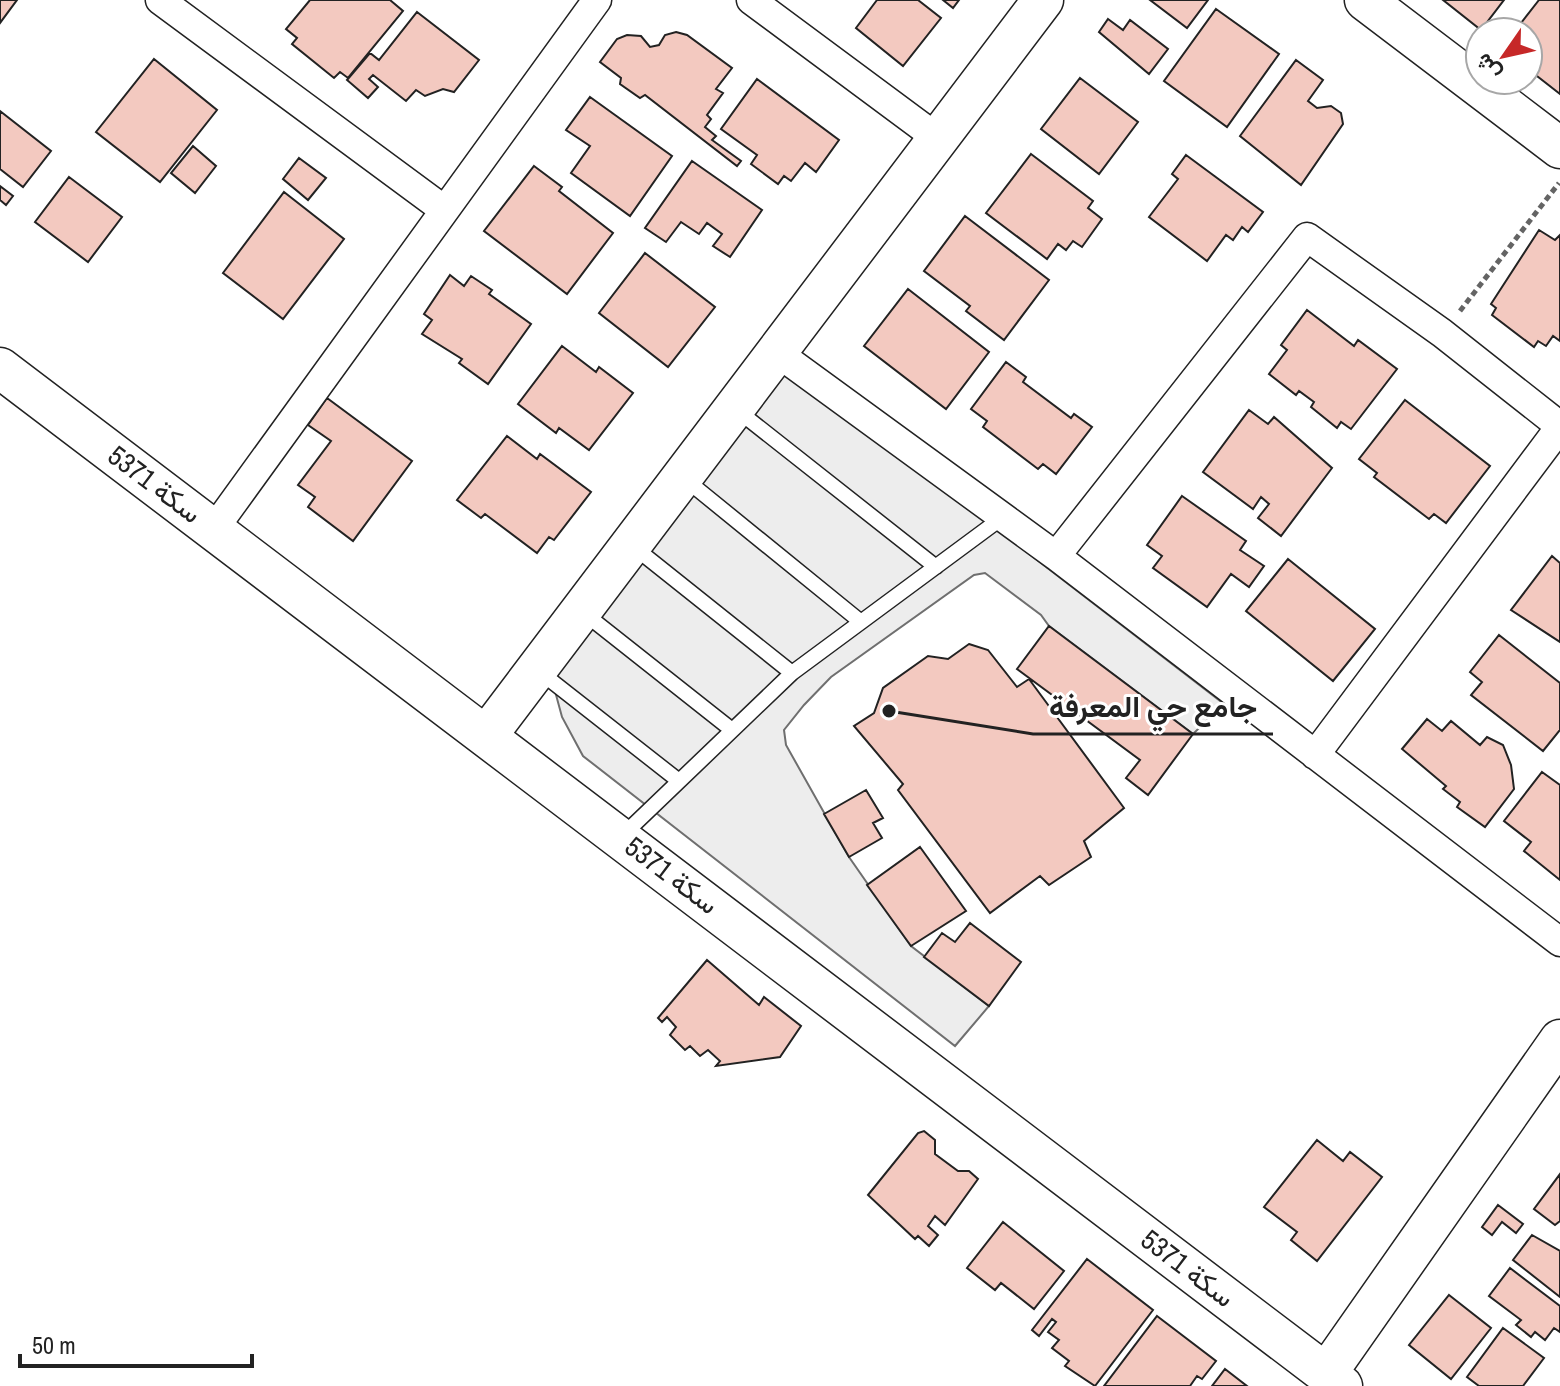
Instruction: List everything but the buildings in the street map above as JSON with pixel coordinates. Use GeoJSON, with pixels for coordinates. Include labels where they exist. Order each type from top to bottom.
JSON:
{"type":"FeatureCollection","features":[{"type":"Feature","properties":{"kind":"street"},"geometry":{"type":"LineString","coordinates":[[160,0],[443,209]]}},
{"type":"Feature","properties":{"kind":"street"},"geometry":{"type":"LineString","coordinates":[[214,529],[597,0]]}},
{"type":"Feature","properties":{"kind":"street"},"geometry":{"type":"LineString","coordinates":[[751,0],[937,138]]}},
{"type":"Feature","properties":{"kind":"street"},"geometry":{"type":"LineString","coordinates":[[487,735],[1043,0]]}},
{"type":"Feature","properties":{"kind":"street"},"geometry":{"type":"LineString","coordinates":[[1365,0],[1560,148]]}},
{"type":"Feature","properties":{"kind":"street"},"geometry":{"type":"LineString","coordinates":[[1056,556],[1307,237],[1442,333],[1560,426],[1315,755]]}},
{"type":"Feature","properties":{"kind":"street"},"geometry":{"type":"LineString","coordinates":[[775,351],[1056,556],[1560,942]]}},
{"type":"Feature","properties":{"kind":"street","name":"سكة 5371"},"geometry":{"type":"LineString","coordinates":[[0,368],[1334,1380]]}},
{"type":"Feature","properties":{"kind":"street"},"geometry":{"type":"LineString","coordinates":[[1334,1380],[1560,1040]]}},
{"type":"Feature","properties":{"kind":"lane"},"geometry":{"type":"LineString","coordinates":[[733,407],[936,567]]}},
{"type":"Feature","properties":{"kind":"lane"},"geometry":{"type":"LineString","coordinates":[[681,476],[861,622]]}},
{"type":"Feature","properties":{"kind":"lane"},"geometry":{"type":"LineString","coordinates":[[621,837],[792,673],[1003,517]]}},
{"type":"Feature","properties":{"kind":"lane"},"geometry":{"type":"LineString","coordinates":[[630,544],[792,673]]}},
{"type":"Feature","properties":{"kind":"lane"},"geometry":{"type":"LineString","coordinates":[[581,611],[732,730]]}},
{"type":"Feature","properties":{"kind":"lane"},"geometry":{"type":"LineString","coordinates":[[536,669],[679,781]]}},
{"type":"Feature","properties":{"kind":"path"},"geometry":{"type":"LineString","coordinates":[[1442,333],[1560,182]]}},
{"type":"Feature","properties":{"kind":"shaded area"},"geometry":{"type":"Polygon","coordinates":[[[783,364],[1224,704],[1193,734],[1049,626],[1041,615],[985,573],[974,575],[831,677],[784,730],[786,745],[849,857],[911,946],[989,1006],[955,1046],[583,756],[562,717],[552,680],[783,364]]]}},
{"type":"Feature","properties":{"kind":"place","name":"جامع حي المعرفة"},"geometry":{"type":"Point","coordinates":[889,711]}}]}
